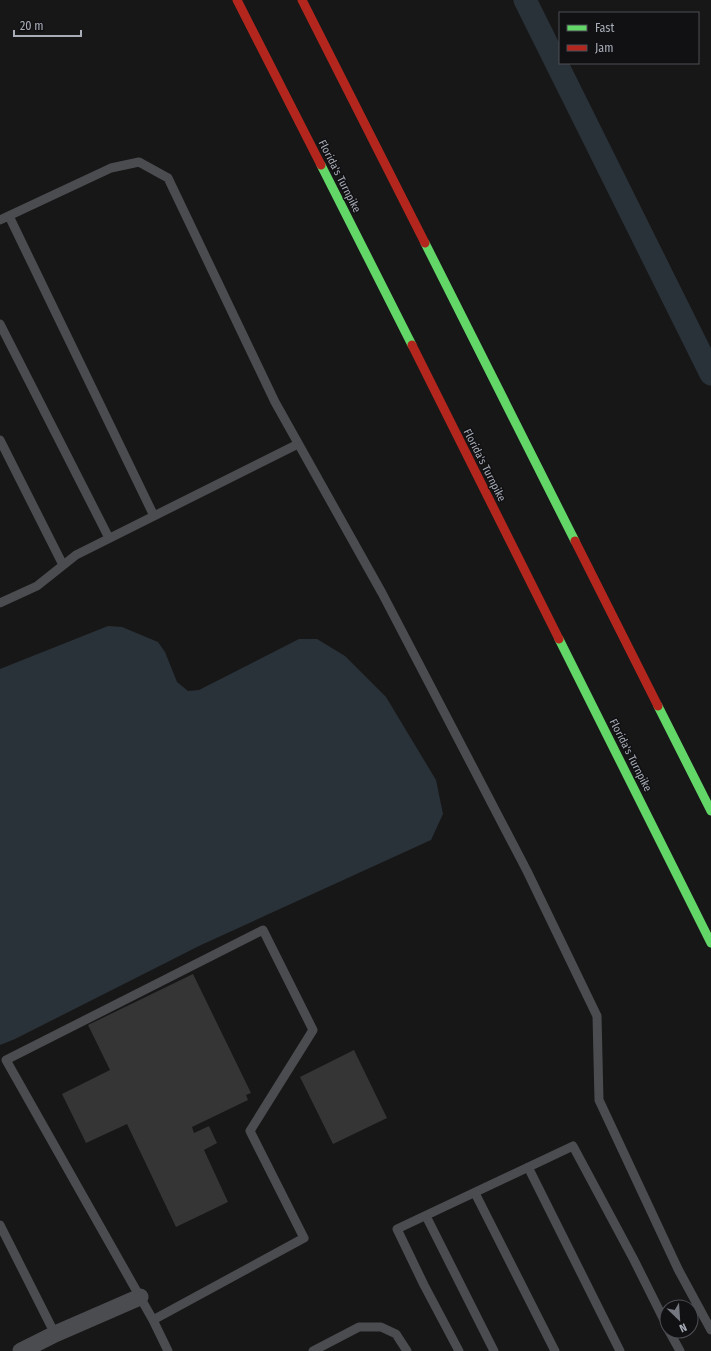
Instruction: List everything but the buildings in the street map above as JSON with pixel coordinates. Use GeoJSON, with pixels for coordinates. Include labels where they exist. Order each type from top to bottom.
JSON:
{"type":"FeatureCollection","features":[{"type":"Feature","properties":{"kind":"highway","name":"Florida's Turnpike"},"geometry":{"type":"LineString","coordinates":[[237,0],[342,205],[711,942]]}},
{"type":"Feature","properties":{"kind":"highway"},"geometry":{"type":"LineString","coordinates":[[302,0],[711,811]]}},
{"type":"Feature","properties":{"kind":"street"},"geometry":{"type":"LineString","coordinates":[[21,1351],[55,1334],[140,1297]]}},
{"type":"Feature","properties":{"kind":"lane"},"geometry":{"type":"LineString","coordinates":[[0,220],[111,168],[139,162],[168,178],[275,402],[382,593],[527,871],[597,1016],[599,1100],[678,1269],[711,1330]]}},
{"type":"Feature","properties":{"kind":"lane"},"geometry":{"type":"LineString","coordinates":[[9,216],[154,516]]}},
{"type":"Feature","properties":{"kind":"lane"},"geometry":{"type":"LineString","coordinates":[[0,324],[109,538]]}},
{"type":"Feature","properties":{"kind":"lane"},"geometry":{"type":"LineString","coordinates":[[0,440],[63,565]]}},
{"type":"Feature","properties":{"kind":"lane"},"geometry":{"type":"LineString","coordinates":[[0,603],[37,586],[76,555],[298,444]]}},
{"type":"Feature","properties":{"kind":"lane"},"geometry":{"type":"LineString","coordinates":[[154,1320],[304,1238],[250,1131],[313,1030],[263,930],[6,1060],[154,1320],[168,1351]]}},
{"type":"Feature","properties":{"kind":"lane"},"geometry":{"type":"LineString","coordinates":[[460,1351],[424,1285],[398,1229],[573,1146],[659,1311]]}},
{"type":"Feature","properties":{"kind":"lane"},"geometry":{"type":"LineString","coordinates":[[528,1167],[620,1351]]}},
{"type":"Feature","properties":{"kind":"lane"},"geometry":{"type":"LineString","coordinates":[[475,1193],[556,1351]]}},
{"type":"Feature","properties":{"kind":"lane"},"geometry":{"type":"LineString","coordinates":[[426,1216],[494,1351]]}},
{"type":"Feature","properties":{"kind":"lane"},"geometry":{"type":"LineString","coordinates":[[0,1225],[55,1334]]}},
{"type":"Feature","properties":{"kind":"lane"},"geometry":{"type":"LineString","coordinates":[[313,1351],[359,1327],[381,1327],[396,1334],[407,1351]]}},
{"type":"Feature","properties":{"kind":"lane"},"geometry":{"type":"LineString","coordinates":[[673,1339],[680,1351]]}},
{"type":"Feature","properties":{"kind":"shaded area"},"geometry":{"type":"Polygon","coordinates":[[[108,626],[122,627],[158,642],[165,652],[177,682],[188,691],[199,690],[299,639],[317,639],[345,656],[386,697],[436,780],[443,814],[431,840],[201,945],[15,1039],[0,1045],[0,669],[108,626]]]}},
{"type":"Feature","properties":{"kind":"waterway"},"geometry":{"type":"LineString","coordinates":[[525,0],[711,374]]}},
{"type":"Feature","properties":{"kind":"traffic: fast"},"geometry":{"type":"LineString","coordinates":[[321,165],[412,345]]}},
{"type":"Feature","properties":{"kind":"traffic: fast"},"geometry":{"type":"LineString","coordinates":[[425,243],[575,541]]}},
{"type":"Feature","properties":{"kind":"traffic: fast"},"geometry":{"type":"LineString","coordinates":[[559,639],[711,943]]}},
{"type":"Feature","properties":{"kind":"traffic: fast"},"geometry":{"type":"LineString","coordinates":[[658,706],[711,811]]}},
{"type":"Feature","properties":{"kind":"traffic: jam"},"geometry":{"type":"LineString","coordinates":[[237,0],[321,165]]}},
{"type":"Feature","properties":{"kind":"traffic: jam"},"geometry":{"type":"LineString","coordinates":[[302,0],[425,243]]}},
{"type":"Feature","properties":{"kind":"traffic: jam"},"geometry":{"type":"LineString","coordinates":[[412,345],[559,639]]}},
{"type":"Feature","properties":{"kind":"traffic: jam"},"geometry":{"type":"LineString","coordinates":[[575,541],[658,706]]}}]}
